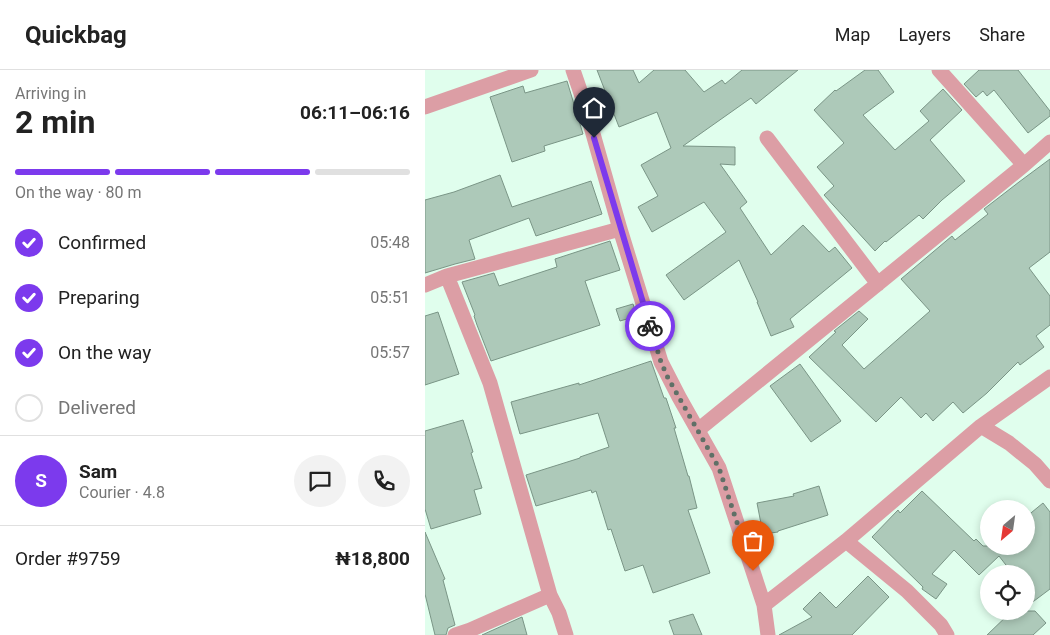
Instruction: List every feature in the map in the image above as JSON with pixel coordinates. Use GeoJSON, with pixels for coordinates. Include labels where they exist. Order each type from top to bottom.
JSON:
{"type":"FeatureCollection","features":[{"type":"Feature","properties":{"kind":"street"},"geometry":{"type":"LineString","coordinates":[[425,107],[531,70]]}},
{"type":"Feature","properties":{"kind":"street"},"geometry":{"type":"LineString","coordinates":[[573,70],[661,362],[668,378],[719,468],[764,605],[768,635]]}},
{"type":"Feature","properties":{"kind":"street"},"geometry":{"type":"LineString","coordinates":[[939,70],[1024,165]]}},
{"type":"Feature","properties":{"kind":"street"},"geometry":{"type":"LineString","coordinates":[[767,138],[878,284]]}},
{"type":"Feature","properties":{"kind":"street"},"geometry":{"type":"LineString","coordinates":[[698,430],[1050,142]]}},
{"type":"Feature","properties":{"kind":"street"},"geometry":{"type":"LineString","coordinates":[[425,285],[447,276],[620,229]]}},
{"type":"Feature","properties":{"kind":"street"},"geometry":{"type":"LineString","coordinates":[[447,276],[490,383],[550,595],[559,613],[566,635]]}},
{"type":"Feature","properties":{"kind":"street"},"geometry":{"type":"LineString","coordinates":[[764,605],[846,541],[981,426],[1050,377]]}},
{"type":"Feature","properties":{"kind":"street"},"geometry":{"type":"LineString","coordinates":[[981,426],[1009,443],[1035,464],[1050,481]]}},
{"type":"Feature","properties":{"kind":"street"},"geometry":{"type":"LineString","coordinates":[[846,541],[907,592],[941,625],[947,635]]}},
{"type":"Feature","properties":{"kind":"street"},"geometry":{"type":"LineString","coordinates":[[455,635],[550,595]]}},
{"type":"Feature","properties":{"kind":"building"},"geometry":{"type":"Polygon","coordinates":[[[597,70],[633,70],[639,83],[654,70],[685,70],[704,92],[722,80],[725,84],[742,70],[798,70],[756,104],[751,98],[683,146],[735,147],[735,165],[720,164],[747,202],[740,208],[771,255],[803,225],[829,252],[835,247],[852,268],[790,319],[794,327],[771,336],[739,260],[684,300],[666,275],[726,232],[704,202],[652,232],[638,207],[658,196],[641,165],[671,148],[657,112],[619,127],[597,70]]]}},
{"type":"Feature","properties":{"kind":"building"},"geometry":{"type":"Polygon","coordinates":[[[865,70],[878,70],[894,92],[863,115],[895,150],[929,121],[920,111],[943,89],[962,110],[930,140],[965,181],[923,219],[919,215],[875,251],[824,195],[834,186],[817,167],[844,143],[814,110],[835,90],[865,70]]]}},
{"type":"Feature","properties":{"kind":"building"},"geometry":{"type":"Polygon","coordinates":[[[979,70],[1018,70],[1050,111],[1050,116],[1028,133],[994,90],[987,96],[983,91],[976,97],[964,84],[979,70]]]}},
{"type":"Feature","properties":{"kind":"building"},"geometry":{"type":"Polygon","coordinates":[[[567,81],[583,134],[544,146],[545,151],[512,162],[490,97],[523,86],[525,93],[567,81]]]}},
{"type":"Feature","properties":{"kind":"building"},"geometry":{"type":"Polygon","coordinates":[[[1050,159],[1050,252],[1029,268],[1050,296],[1050,325],[1036,336],[1044,347],[1020,365],[1018,362],[987,393],[963,413],[953,402],[933,421],[926,413],[921,418],[901,397],[876,422],[809,357],[836,332],[834,331],[859,311],[868,319],[842,345],[864,369],[930,311],[901,279],[952,236],[955,240],[988,214],[984,209],[1050,159]]]}},
{"type":"Feature","properties":{"kind":"building"},"geometry":{"type":"Polygon","coordinates":[[[500,175],[512,207],[591,181],[602,214],[536,236],[529,218],[469,240],[475,259],[425,273],[425,200],[454,192],[500,175]]]}},
{"type":"Feature","properties":{"kind":"building"},"geometry":{"type":"Polygon","coordinates":[[[610,241],[620,270],[585,281],[600,325],[491,361],[462,282],[494,273],[499,286],[557,267],[555,259],[610,241]]]}},
{"type":"Feature","properties":{"kind":"building"},"geometry":{"type":"Polygon","coordinates":[[[633,304],[637,316],[620,321],[616,309],[633,304]]]}},
{"type":"Feature","properties":{"kind":"building"},"geometry":{"type":"Polygon","coordinates":[[[438,312],[459,374],[425,385],[425,316],[438,312]]]}},
{"type":"Feature","properties":{"kind":"building"},"geometry":{"type":"Polygon","coordinates":[[[651,361],[676,428],[674,428],[697,508],[688,510],[710,573],[653,593],[643,565],[625,571],[611,529],[608,530],[596,491],[592,493],[591,490],[536,506],[526,475],[609,447],[598,413],[520,434],[511,402],[579,383],[579,385],[651,361]]]}},
{"type":"Feature","properties":{"kind":"building"},"geometry":{"type":"Polygon","coordinates":[[[800,364],[841,421],[811,442],[770,386],[800,364]]]}},
{"type":"Feature","properties":{"kind":"building"},"geometry":{"type":"Polygon","coordinates":[[[463,420],[482,488],[474,490],[481,514],[431,529],[425,509],[425,431],[463,420]]]}},
{"type":"Feature","properties":{"kind":"building"},"geometry":{"type":"Polygon","coordinates":[[[819,486],[828,515],[778,532],[763,534],[757,503],[794,496],[793,494],[819,486]]]}},
{"type":"Feature","properties":{"kind":"building"},"geometry":{"type":"Polygon","coordinates":[[[922,491],[974,541],[976,539],[980,543],[980,555],[1035,555],[1035,510],[1043,503],[1050,512],[1050,589],[1035,600],[1035,565],[1006,565],[999,556],[990,565],[980,565],[979,575],[954,550],[932,574],[947,584],[936,599],[922,589],[923,587],[872,537],[898,510],[900,513],[922,491]]]}},
{"type":"Feature","properties":{"kind":"building"},"geometry":{"type":"Polygon","coordinates":[[[425,532],[445,579],[443,580],[455,625],[448,628],[446,635],[435,635],[425,594],[425,532]]]}},
{"type":"Feature","properties":{"kind":"building"},"geometry":{"type":"Polygon","coordinates":[[[868,576],[889,597],[852,635],[779,635],[812,617],[803,609],[820,592],[836,608],[868,576]]]}},
{"type":"Feature","properties":{"kind":"building"},"geometry":{"type":"Polygon","coordinates":[[[1035,611],[1046,623],[1033,635],[987,635],[1003,620],[1035,620],[1035,611]]]}},
{"type":"Feature","properties":{"kind":"building"},"geometry":{"type":"Polygon","coordinates":[[[693,614],[702,635],[674,635],[669,621],[693,614]]]}},
{"type":"Feature","properties":{"kind":"building"},"geometry":{"type":"Polygon","coordinates":[[[522,617],[527,635],[482,635],[522,617]]]}},
{"type":"Feature","properties":{"kind":"way so far"},"geometry":{"type":"LineString","coordinates":[[650,326],[668,378],[719,468],[753,571]]}},
{"type":"Feature","properties":{"kind":"route"},"geometry":{"type":"LineString","coordinates":[[594,138],[650,326]]}}]}
